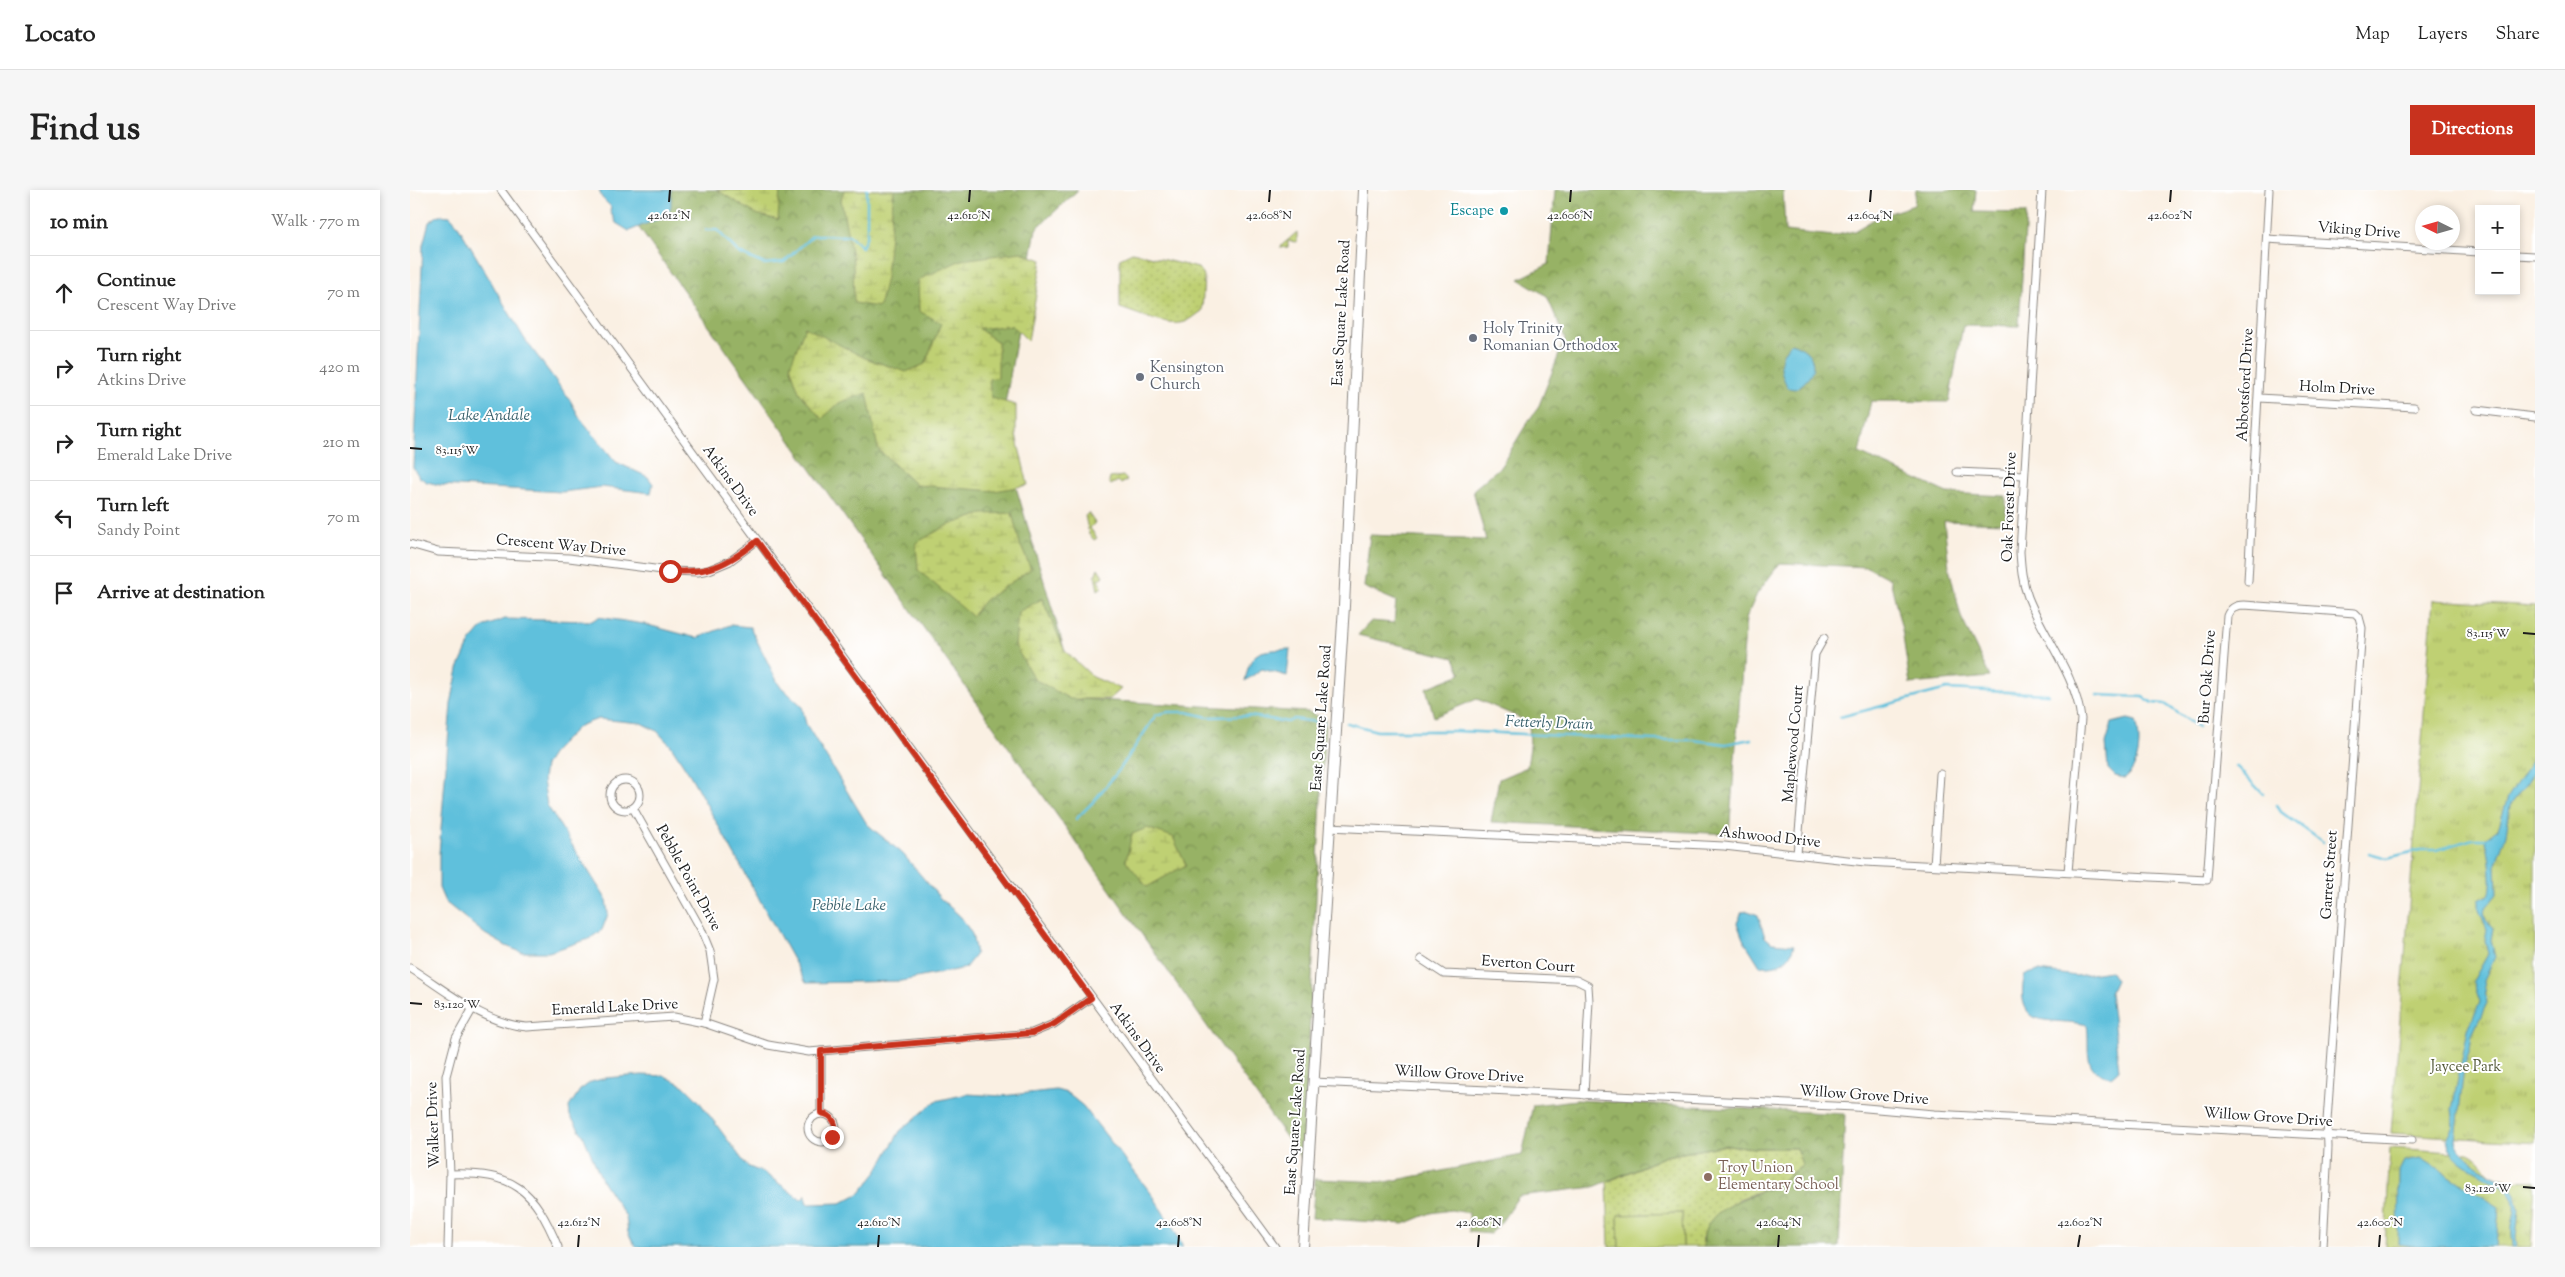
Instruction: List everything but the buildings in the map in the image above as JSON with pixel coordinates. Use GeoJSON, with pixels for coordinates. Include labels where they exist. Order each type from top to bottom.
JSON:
{"type":"FeatureCollection","features":[{"type":"Feature","properties":{"kind":"main road","name":"East Square Lake Road"},"geometry":{"type":"LineString","coordinates":[[1303,1247],[1344,606],[1364,190]]}},
{"type":"Feature","properties":{"kind":"street","name":"Atkins Drive"},"geometry":{"type":"LineString","coordinates":[[501,190],[1275,1247]]}},
{"type":"Feature","properties":{"kind":"street","name":"Oak Forest Drive"},"geometry":{"type":"LineString","coordinates":[[2042,190],[2020,552],[2022,577],[2028,598],[2073,688],[2081,719],[2068,872]]}},
{"type":"Feature","properties":{"kind":"street","name":"Abbotsford Drive"},"geometry":{"type":"LineString","coordinates":[[2248,581],[2270,190]]}},
{"type":"Feature","properties":{"kind":"street","name":"Viking Drive"},"geometry":{"type":"LineString","coordinates":[[2267,239],[2475,252]]}},
{"type":"Feature","properties":{"kind":"street"},"geometry":{"type":"LineString","coordinates":[[2520,255],[2535,256]]}},
{"type":"Feature","properties":{"kind":"street","name":"Holm Drive"},"geometry":{"type":"LineString","coordinates":[[2259,398],[2414,407]]}},
{"type":"Feature","properties":{"kind":"street"},"geometry":{"type":"LineString","coordinates":[[2476,410],[2535,417]]}},
{"type":"Feature","properties":{"kind":"street"},"geometry":{"type":"LineString","coordinates":[[1958,472],[2024,475]]}},
{"type":"Feature","properties":{"kind":"street","name":"Crescent Way Drive"},"geometry":{"type":"LineString","coordinates":[[412,545],[438,552],[578,558],[670,571],[698,572],[725,564],[757,541]]}},
{"type":"Feature","properties":{"kind":"street"},"geometry":{"type":"LineString","coordinates":[[410,554],[412,545]]}},
{"type":"Feature","properties":{"kind":"street","name":"Bur Oak Drive"},"geometry":{"type":"LineString","coordinates":[[2207,880],[2227,616],[2229,611],[2233,607],[2244,605],[2352,612],[2359,616]]}},
{"type":"Feature","properties":{"kind":"street","name":"Garrett Street"},"geometry":{"type":"LineString","coordinates":[[2323,1247],[2328,1136],[2327,1111],[2362,628],[2359,616]]}},
{"type":"Feature","properties":{"kind":"street","name":"Maplewood Court"},"geometry":{"type":"LineString","coordinates":[[1797,854],[1815,654],[1824,638]]}},
{"type":"Feature","properties":{"kind":"street"},"geometry":{"type":"LineString","coordinates":[[1934,865],[1940,774]]}},
{"type":"Feature","properties":{"kind":"street"},"geometry":{"type":"LineString","coordinates":[[629,780],[638,787],[639,798],[632,808],[621,809],[612,802],[610,791],[617,782],[629,780]]}},
{"type":"Feature","properties":{"kind":"street","name":"Pebble Point Drive"},"geometry":{"type":"LineString","coordinates":[[632,808],[709,946],[714,979],[704,1023]]}},
{"type":"Feature","properties":{"kind":"street","name":"Ashwood Drive"},"geometry":{"type":"LineString","coordinates":[[1329,827],[1714,845],[1865,862],[2207,880]]}},
{"type":"Feature","properties":{"kind":"street","name":"Everton Court"},"geometry":{"type":"LineString","coordinates":[[1421,959],[1444,974],[1576,980],[1588,986],[1589,1001],[1584,1095]]}},
{"type":"Feature","properties":{"kind":"street","name":"Emerald Lake Drive"},"geometry":{"type":"LineString","coordinates":[[410,968],[473,1008],[500,1022],[517,1026],[653,1017],[686,1018],[768,1045],[794,1051],[821,1051],[1032,1033],[1054,1024],[1091,998]]}},
{"type":"Feature","properties":{"kind":"street","name":"Walker Drive"},"geometry":{"type":"LineString","coordinates":[[448,1247],[450,1174],[446,1090],[447,1066],[456,1038],[473,1008]]}},
{"type":"Feature","properties":{"kind":"street"},"geometry":{"type":"LineString","coordinates":[[821,1051],[821,1113]]}},
{"type":"Feature","properties":{"kind":"street","name":"Willow Grove Drive"},"geometry":{"type":"LineString","coordinates":[[1313,1082],[1855,1108],[2412,1140]]}},
{"type":"Feature","properties":{"kind":"street"},"geometry":{"type":"LineString","coordinates":[[821,1113],[831,1117],[836,1127],[832,1137],[822,1142],[812,1138],[807,1128],[811,1118],[821,1113]]}},
{"type":"Feature","properties":{"kind":"street"},"geometry":{"type":"LineString","coordinates":[[450,1174],[490,1175],[503,1179],[522,1190],[540,1210],[558,1247]]}},
{"type":"Feature","properties":{"kind":"green space"},"geometry":{"type":"Polygon","coordinates":[[[612,190],[1078,190],[1036,229],[1000,433],[1079,699],[1308,712],[1325,719],[1303,1161],[612,190]]]}},
{"type":"Feature","properties":{"kind":"green space"},"geometry":{"type":"Polygon","coordinates":[[[717,190],[780,190],[778,220],[756,214],[717,190]]]}},
{"type":"Feature","properties":{"kind":"green space"},"geometry":{"type":"Polygon","coordinates":[[[844,190],[894,190],[886,278],[879,307],[854,303],[853,262],[841,200],[844,190]]]}},
{"type":"Feature","properties":{"kind":"green space"},"geometry":{"type":"Polygon","coordinates":[[[1555,190],[1783,190],[1785,231],[1833,236],[1854,231],[1878,217],[1914,205],[1916,190],[1976,190],[1974,212],[2026,213],[2019,326],[1963,325],[1949,402],[1871,401],[1859,453],[1947,493],[2006,496],[2006,523],[1944,521],[1949,568],[1961,617],[1990,677],[1910,684],[1902,630],[1890,579],[1867,567],[1780,563],[1757,594],[1746,618],[1729,834],[1491,822],[1499,779],[1527,767],[1530,747],[1529,722],[1477,699],[1434,717],[1426,688],[1461,674],[1454,658],[1358,635],[1371,621],[1394,623],[1396,601],[1364,587],[1370,535],[1486,540],[1473,490],[1501,466],[1538,408],[1565,339],[1547,296],[1519,279],[1549,264],[1555,190]]]}},
{"type":"Feature","properties":{"kind":"green space"},"geometry":{"type":"Polygon","coordinates":[[[1297,232],[1297,242],[1288,241],[1288,247],[1281,248],[1281,246],[1297,232]]]}},
{"type":"Feature","properties":{"kind":"green space"},"geometry":{"type":"Polygon","coordinates":[[[1021,252],[1042,260],[1028,341],[1012,325],[979,329],[998,342],[998,378],[989,379],[991,398],[1016,405],[1016,435],[1028,485],[995,491],[916,485],[878,449],[867,393],[839,403],[822,419],[799,392],[790,366],[805,327],[865,358],[906,372],[925,364],[941,323],[919,311],[918,280],[961,260],[1021,252]]]}},
{"type":"Feature","properties":{"kind":"green space"},"geometry":{"type":"Polygon","coordinates":[[[1132,252],[1198,268],[1204,276],[1202,311],[1185,322],[1170,323],[1161,322],[1120,308],[1120,258],[1132,252]]]}},
{"type":"Feature","properties":{"kind":"green space"},"geometry":{"type":"Polygon","coordinates":[[[1123,476],[1127,480],[1121,484],[1118,481],[1111,485],[1109,482],[1110,478],[1123,476]]]}},
{"type":"Feature","properties":{"kind":"green space"},"geometry":{"type":"Polygon","coordinates":[[[1012,513],[1020,544],[1031,569],[985,600],[972,616],[918,570],[916,543],[946,526],[982,514],[1012,513]]]}},
{"type":"Feature","properties":{"kind":"green space"},"geometry":{"type":"Polygon","coordinates":[[[1088,513],[1095,523],[1090,528],[1097,538],[1094,540],[1089,534],[1085,516],[1088,513]]]}},
{"type":"Feature","properties":{"kind":"green space"},"geometry":{"type":"Polygon","coordinates":[[[1098,568],[1103,576],[1098,580],[1102,587],[1098,590],[1095,576],[1098,568]]]}},
{"type":"Feature","properties":{"kind":"green space"},"geometry":{"type":"Polygon","coordinates":[[[1042,599],[1065,651],[1093,677],[1121,689],[1110,699],[1070,699],[1034,679],[1015,646],[1018,612],[1042,599]]]}},
{"type":"Feature","properties":{"kind":"green space","name":"Jaycee Park"},"geometry":{"type":"Polygon","coordinates":[[[2433,600],[2535,606],[2535,1143],[2391,1133],[2433,600]]]}},
{"type":"Feature","properties":{"kind":"green space"},"geometry":{"type":"Polygon","coordinates":[[[1147,828],[1173,837],[1186,865],[1147,887],[1126,861],[1132,834],[1147,828]]]}},
{"type":"Feature","properties":{"kind":"green space"},"geometry":{"type":"Polygon","coordinates":[[[1576,1100],[1845,1114],[1839,1247],[1704,1247],[1704,1234],[1709,1223],[1717,1214],[1739,1201],[1778,1184],[1802,1165],[1797,1148],[1754,1148],[1727,1145],[1666,1156],[1594,1187],[1519,1196],[1490,1234],[1469,1232],[1469,1213],[1451,1210],[1431,1213],[1404,1224],[1312,1218],[1315,1179],[1386,1182],[1522,1155],[1533,1105],[1576,1100]]]}},
{"type":"Feature","properties":{"kind":"green space"},"geometry":{"type":"Polygon","coordinates":[[[1727,1145],[1754,1148],[1797,1148],[1803,1164],[1776,1185],[1739,1199],[1702,1237],[1704,1247],[1683,1247],[1682,1213],[1618,1215],[1619,1247],[1609,1247],[1607,1182],[1666,1156],[1727,1145]]]}},
{"type":"Feature","properties":{"kind":"green space"},"geometry":{"type":"Polygon","coordinates":[[[2390,1148],[2469,1153],[2476,1157],[2496,1177],[2535,1181],[2531,1247],[2385,1247],[2390,1148]]]}},
{"type":"Feature","properties":{"kind":"green space"},"geometry":{"type":"Polygon","coordinates":[[[1682,1213],[1683,1247],[1619,1247],[1618,1215],[1682,1213]]]}},
{"type":"Feature","properties":{"kind":"water"},"geometry":{"type":"Polygon","coordinates":[[[599,190],[671,190],[671,206],[668,215],[629,231],[616,223],[610,211],[611,207],[602,198],[599,190]]]}},
{"type":"Feature","properties":{"kind":"water","name":"Lake Andale"},"geometry":{"type":"Polygon","coordinates":[[[439,215],[450,216],[457,224],[524,338],[570,400],[580,418],[616,462],[648,477],[653,484],[651,493],[602,487],[562,492],[440,485],[427,482],[419,477],[413,467],[423,245],[429,222],[439,215]]]}},
{"type":"Feature","properties":{"kind":"water"},"geometry":{"type":"Polygon","coordinates":[[[1791,343],[1807,352],[1813,364],[1809,377],[1795,389],[1788,388],[1781,370],[1783,354],[1791,343]]]}},
{"type":"Feature","properties":{"kind":"water","name":"Pebble Lake"},"geometry":{"type":"Polygon","coordinates":[[[598,617],[644,624],[697,638],[730,625],[750,627],[779,685],[802,706],[806,724],[867,824],[903,854],[940,898],[961,917],[972,934],[976,954],[965,968],[902,981],[806,983],[690,775],[671,746],[657,731],[641,723],[598,719],[579,726],[555,750],[545,765],[543,780],[547,805],[606,899],[608,914],[602,930],[589,939],[549,952],[521,952],[485,934],[445,902],[439,888],[439,854],[451,704],[458,669],[470,642],[483,627],[505,619],[592,621],[598,617]]]}},
{"type":"Feature","properties":{"kind":"water"},"geometry":{"type":"Polygon","coordinates":[[[1290,649],[1287,676],[1262,669],[1245,681],[1250,662],[1258,653],[1290,649]]]}},
{"type":"Feature","properties":{"kind":"water"},"geometry":{"type":"Polygon","coordinates":[[[2128,719],[2136,721],[2139,744],[2137,759],[2130,773],[2125,778],[2115,776],[2108,769],[2106,743],[2112,723],[2128,719]]]}},
{"type":"Feature","properties":{"kind":"water"},"geometry":{"type":"Polygon","coordinates":[[[2535,755],[2535,771],[2510,806],[2506,835],[2496,863],[2497,894],[2484,910],[2486,920],[2493,928],[2491,940],[2495,957],[2484,980],[2487,1003],[2472,1035],[2470,1049],[2464,1066],[2456,1141],[2459,1148],[2476,1165],[2509,1184],[2516,1194],[2519,1210],[2516,1236],[2517,1247],[2513,1247],[2514,1200],[2508,1191],[2499,1184],[2467,1166],[2458,1158],[2451,1149],[2447,1138],[2454,1126],[2452,1109],[2468,1029],[2480,1002],[2473,981],[2488,954],[2485,940],[2487,929],[2479,910],[2479,900],[2489,895],[2491,884],[2485,839],[2498,829],[2508,797],[2535,755]]]}},
{"type":"Feature","properties":{"kind":"water"},"geometry":{"type":"Polygon","coordinates":[[[1748,911],[1758,915],[1765,937],[1772,943],[1794,945],[1789,956],[1782,963],[1772,966],[1760,966],[1743,939],[1737,923],[1742,912],[1748,911]]]}},
{"type":"Feature","properties":{"kind":"water"},"geometry":{"type":"Polygon","coordinates":[[[2038,971],[2076,976],[2110,971],[2116,980],[2110,993],[2119,1070],[2111,1077],[2101,1074],[2091,1064],[2088,1050],[2087,1025],[2036,1018],[2027,1010],[2023,999],[2025,975],[2038,971]]]}},
{"type":"Feature","properties":{"kind":"water"},"geometry":{"type":"Polygon","coordinates":[[[642,1075],[665,1076],[684,1086],[698,1100],[747,1166],[766,1174],[799,1198],[802,1199],[806,1195],[806,1202],[809,1204],[841,1203],[860,1193],[876,1173],[900,1131],[936,1101],[967,1094],[1002,1096],[1056,1090],[1067,1093],[1083,1106],[1154,1197],[1183,1247],[636,1247],[628,1233],[626,1217],[602,1180],[583,1135],[570,1116],[569,1107],[580,1090],[591,1082],[606,1078],[642,1075]]]}},
{"type":"Feature","properties":{"kind":"water"},"geometry":{"type":"Polygon","coordinates":[[[2421,1158],[2499,1207],[2496,1247],[2420,1247],[2398,1244],[2399,1171],[2404,1161],[2421,1158]]]}},
{"type":"Feature","properties":{"kind":"waterway"},"geometry":{"type":"LineString","coordinates":[[706,230],[717,230],[739,253],[764,264],[784,262],[812,236],[849,235],[862,247],[867,235],[867,190]]}},
{"type":"Feature","properties":{"kind":"waterway","name":"Fetterly Drain"},"geometry":{"type":"LineString","coordinates":[[1840,717],[1947,689],[2048,694]]}},
{"type":"Feature","properties":{"kind":"waterway"},"geometry":{"type":"LineString","coordinates":[[2097,695],[2143,697],[2153,703],[2165,704],[2198,727]]}},
{"type":"Feature","properties":{"kind":"waterway","name":"Fetterly Drain"},"geometry":{"type":"LineString","coordinates":[[1076,819],[1093,802],[1120,769],[1156,715],[1168,712],[1187,712],[1208,717],[1250,716],[1288,722],[1294,719],[1324,723]]}},
{"type":"Feature","properties":{"kind":"waterway","name":"Fetterly Drain"},"geometry":{"type":"LineString","coordinates":[[1347,723],[1377,731],[1455,731],[1693,740],[1726,744],[1751,739]]}},
{"type":"Feature","properties":{"kind":"waterway"},"geometry":{"type":"LineString","coordinates":[[2236,766],[2263,794]]}},
{"type":"Feature","properties":{"kind":"waterway"},"geometry":{"type":"LineString","coordinates":[[2276,805],[2281,812],[2323,842]]}},
{"type":"Feature","properties":{"kind":"waterway"},"geometry":{"type":"LineString","coordinates":[[2369,853],[2387,858],[2420,850],[2436,850],[2473,839],[2485,839]]}},
{"type":"Feature","properties":{"kind":"place","name":"Escape"},"geometry":{"type":"Point","coordinates":[1504,211]}},
{"type":"Feature","properties":{"kind":"place","name":"Holy Trinity Romanian Orthodox"},"geometry":{"type":"Point","coordinates":[1473,338]}},
{"type":"Feature","properties":{"kind":"place","name":"Kensington Church"},"geometry":{"type":"Point","coordinates":[1140,377]}},
{"type":"Feature","properties":{"kind":"place","name":"Troy Union Elementary School"},"geometry":{"type":"Point","coordinates":[1708,1177]}},
{"type":"Feature","properties":{"kind":"route"},"geometry":{"type":"LineString","coordinates":[[670,571],[698,572],[709,570],[730,561],[757,541],[1091,998],[1044,1030],[1017,1036],[821,1051],[821,1113],[831,1117],[834,1121],[836,1127],[832,1137]]}}]}
